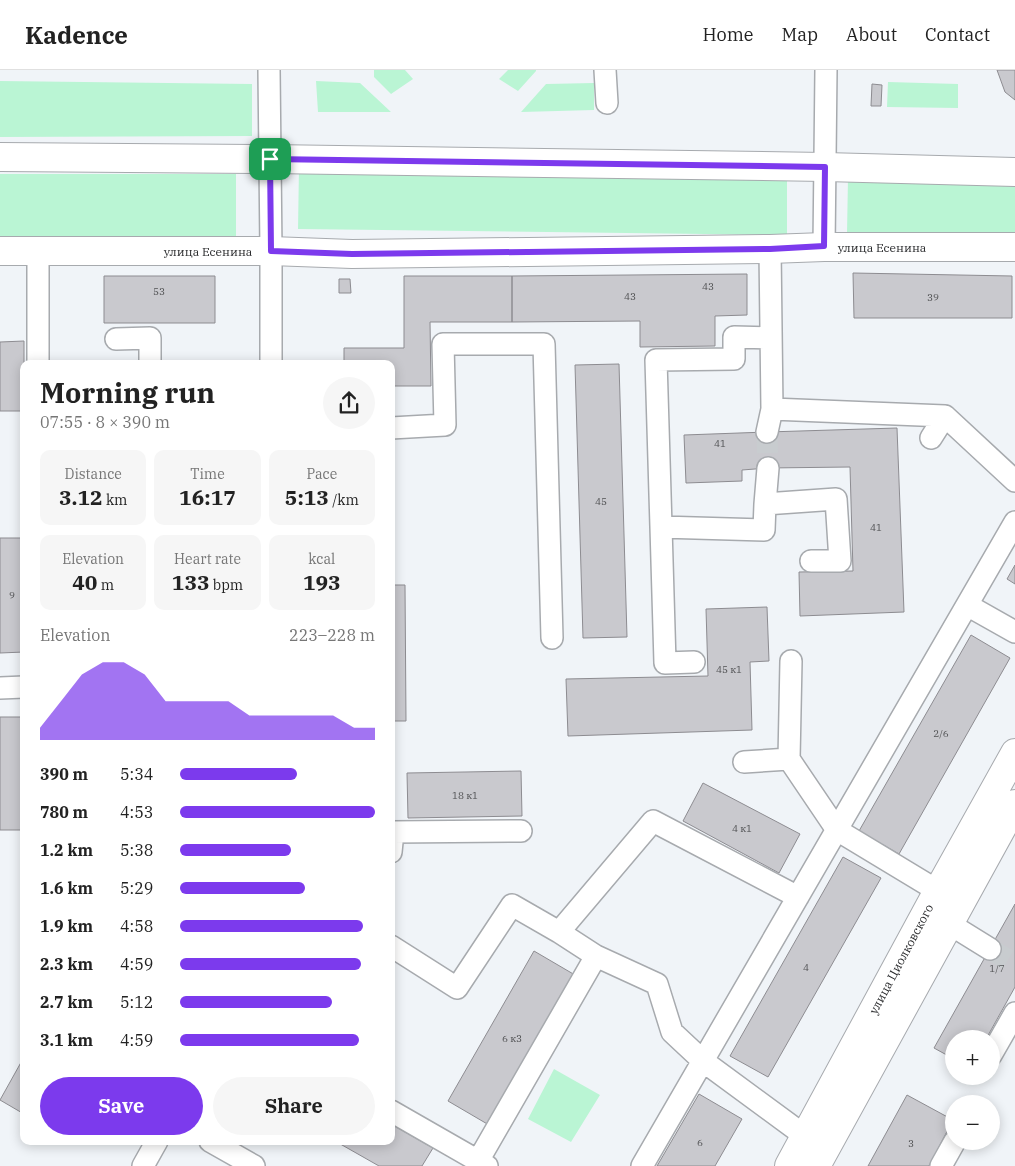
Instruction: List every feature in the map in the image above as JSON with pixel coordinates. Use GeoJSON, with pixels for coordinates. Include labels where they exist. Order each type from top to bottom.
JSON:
{"type":"FeatureCollection","features":[{"type":"Feature","properties":{"kind":"main road"},"geometry":{"type":"LineString","coordinates":[[0,157],[825,167],[1015,172]]}},
{"type":"Feature","properties":{"kind":"main road","name":"улица Есенина"},"geometry":{"type":"LineString","coordinates":[[0,251],[271,251],[352,254],[770,249],[824,246],[1015,247]]}},
{"type":"Feature","properties":{"kind":"main road","name":"улица Циолковского"},"geometry":{"type":"LineString","coordinates":[[789,1166],[1015,753]]}},
{"type":"Feature","properties":{"kind":"main road","name":"улица Циолковского"},"geometry":{"type":"LineString","coordinates":[[816,1166],[1015,804]]}},
{"type":"Feature","properties":{"kind":"street"},"geometry":{"type":"LineString","coordinates":[[269,70],[271,360]]}},
{"type":"Feature","properties":{"kind":"street"},"geometry":{"type":"LineString","coordinates":[[605,70],[607,103]]}},
{"type":"Feature","properties":{"kind":"street"},"geometry":{"type":"LineString","coordinates":[[824,246],[826,70]]}},
{"type":"Feature","properties":{"kind":"street"},"geometry":{"type":"LineString","coordinates":[[767,432],[772,409],[770,249]]}},
{"type":"Feature","properties":{"kind":"street"},"geometry":{"type":"LineString","coordinates":[[38,252],[38,360]]}},
{"type":"Feature","properties":{"kind":"street"},"geometry":{"type":"LineString","coordinates":[[694,662],[665,663],[656,360],[734,359],[734,337],[771,338]]}},
{"type":"Feature","properties":{"kind":"street"},"geometry":{"type":"LineString","coordinates":[[116,339],[150,338],[150,360]]}},
{"type":"Feature","properties":{"kind":"street"},"geometry":{"type":"LineString","coordinates":[[395,428],[445,425],[444,344],[544,344],[552,638]]}},
{"type":"Feature","properties":{"kind":"street"},"geometry":{"type":"LineString","coordinates":[[772,409],[945,416],[1015,480]]}},
{"type":"Feature","properties":{"kind":"street"},"geometry":{"type":"LineString","coordinates":[[931,438],[945,416]]}},
{"type":"Feature","properties":{"kind":"street"},"geometry":{"type":"LineString","coordinates":[[661,527],[764,530],[768,468]]}},
{"type":"Feature","properties":{"kind":"street"},"geometry":{"type":"LineString","coordinates":[[765,504],[836,500],[840,561],[811,561]]}},
{"type":"Feature","properties":{"kind":"street"},"geometry":{"type":"LineString","coordinates":[[642,1166],[1015,522]]}},
{"type":"Feature","properties":{"kind":"street"},"geometry":{"type":"LineString","coordinates":[[966,605],[1015,632]]}},
{"type":"Feature","properties":{"kind":"street"},"geometry":{"type":"LineString","coordinates":[[791,661],[789,759],[837,830],[938,891]]}},
{"type":"Feature","properties":{"kind":"street"},"geometry":{"type":"LineString","coordinates":[[0,688],[20,688]]}},
{"type":"Feature","properties":{"kind":"street"},"geometry":{"type":"LineString","coordinates":[[744,762],[789,759]]}},
{"type":"Feature","properties":{"kind":"street"},"geometry":{"type":"LineString","coordinates":[[559,932],[653,821],[798,897]]}},
{"type":"Feature","properties":{"kind":"street"},"geometry":{"type":"LineString","coordinates":[[395,832],[520,831]]}},
{"type":"Feature","properties":{"kind":"street"},"geometry":{"type":"LineString","coordinates":[[395,949],[457,988],[512,905],[596,956],[657,984],[672,1032],[703,1061],[806,1136]]}},
{"type":"Feature","properties":{"kind":"street"},"geometry":{"type":"LineString","coordinates":[[948,923],[990,949]]}},
{"type":"Feature","properties":{"kind":"street"},"geometry":{"type":"LineString","coordinates":[[395,1113],[482,1164],[596,956]]}},
{"type":"Feature","properties":{"kind":"street"},"geometry":{"type":"LineString","coordinates":[[1000,1039],[1015,1013]]}},
{"type":"Feature","properties":{"kind":"street"},"geometry":{"type":"LineString","coordinates":[[143,1166],[155,1145]]}},
{"type":"Feature","properties":{"kind":"street"},"geometry":{"type":"LineString","coordinates":[[217,1145],[254,1166]]}},
{"type":"Feature","properties":{"kind":"street"},"geometry":{"type":"LineString","coordinates":[[941,1166],[950,1150]]}},
{"type":"Feature","properties":{"kind":"green space"},"geometry":{"type":"Polygon","coordinates":[[[374,70],[405,70],[413,79],[391,94],[374,77],[374,70]]]}},
{"type":"Feature","properties":{"kind":"green space"},"geometry":{"type":"Polygon","coordinates":[[[508,70],[536,71],[518,91],[499,79],[508,70]]]}},
{"type":"Feature","properties":{"kind":"green space"},"geometry":{"type":"Polygon","coordinates":[[[0,81],[252,84],[252,136],[0,137],[0,81]]]}},
{"type":"Feature","properties":{"kind":"green space"},"geometry":{"type":"Polygon","coordinates":[[[316,81],[360,83],[391,112],[318,112],[316,81]]]}},
{"type":"Feature","properties":{"kind":"green space"},"geometry":{"type":"Polygon","coordinates":[[[888,82],[958,84],[958,108],[887,107],[888,82]]]}},
{"type":"Feature","properties":{"kind":"green space"},"geometry":{"type":"Polygon","coordinates":[[[594,83],[594,110],[521,112],[546,84],[594,83]]]}},
{"type":"Feature","properties":{"kind":"green space"},"geometry":{"type":"Polygon","coordinates":[[[299,167],[787,174],[787,235],[298,229],[299,167]]]}},
{"type":"Feature","properties":{"kind":"green space"},"geometry":{"type":"Polygon","coordinates":[[[0,174],[236,174],[236,238],[0,237],[0,174]]]}},
{"type":"Feature","properties":{"kind":"green space"},"geometry":{"type":"Polygon","coordinates":[[[848,178],[1015,184],[1015,237],[847,233],[848,178]]]}},
{"type":"Feature","properties":{"kind":"green space"},"geometry":{"type":"Polygon","coordinates":[[[554,1069],[600,1095],[571,1142],[528,1119],[554,1069]]]}},
{"type":"Feature","properties":{"kind":"building"},"geometry":{"type":"Polygon","coordinates":[[[997,70],[1015,70],[1015,100],[1005,92],[997,70]]]}},
{"type":"Feature","properties":{"kind":"building"},"geometry":{"type":"Polygon","coordinates":[[[872,84],[882,85],[881,106],[871,106],[872,84]]]}},
{"type":"Feature","properties":{"kind":"building"},"geometry":{"type":"Polygon","coordinates":[[[853,273],[1012,276],[1012,318],[854,318],[853,273]]]}},
{"type":"Feature","properties":{"kind":"building"},"geometry":{"type":"Polygon","coordinates":[[[747,274],[747,315],[715,316],[715,346],[640,347],[640,321],[512,322],[512,276],[747,274]]]}},
{"type":"Feature","properties":{"kind":"building"},"geometry":{"type":"Polygon","coordinates":[[[104,276],[215,276],[215,323],[104,323],[104,276]]]}},
{"type":"Feature","properties":{"kind":"building"},"geometry":{"type":"Polygon","coordinates":[[[404,276],[512,276],[512,322],[430,322],[431,386],[395,386],[395,360],[344,360],[344,348],[404,348],[404,276]]]}},
{"type":"Feature","properties":{"kind":"building"},"geometry":{"type":"Polygon","coordinates":[[[339,279],[350,279],[351,293],[339,293],[339,279]]]}},
{"type":"Feature","properties":{"kind":"building"},"geometry":{"type":"Polygon","coordinates":[[[24,341],[24,360],[20,360],[20,411],[0,411],[0,342],[24,341]]]}},
{"type":"Feature","properties":{"kind":"building"},"geometry":{"type":"Polygon","coordinates":[[[619,364],[627,637],[583,638],[575,365],[619,364]]]}},
{"type":"Feature","properties":{"kind":"building"},"geometry":{"type":"Polygon","coordinates":[[[897,428],[904,612],[800,616],[799,572],[853,571],[850,467],[742,470],[742,481],[686,483],[684,435],[897,428]]]}},
{"type":"Feature","properties":{"kind":"building"},"geometry":{"type":"Polygon","coordinates":[[[0,538],[20,538],[20,652],[0,653],[0,538]]]}},
{"type":"Feature","properties":{"kind":"building"},"geometry":{"type":"Polygon","coordinates":[[[1015,565],[1015,584],[1007,579],[1015,565]]]}},
{"type":"Feature","properties":{"kind":"building"},"geometry":{"type":"Polygon","coordinates":[[[395,585],[405,585],[406,721],[395,721],[395,585]]]}},
{"type":"Feature","properties":{"kind":"building"},"geometry":{"type":"Polygon","coordinates":[[[767,607],[769,661],[750,662],[752,730],[568,736],[566,679],[708,676],[706,609],[767,607]]]}},
{"type":"Feature","properties":{"kind":"building"},"geometry":{"type":"Polygon","coordinates":[[[971,635],[1010,658],[899,854],[859,831],[971,635]]]}},
{"type":"Feature","properties":{"kind":"building"},"geometry":{"type":"Polygon","coordinates":[[[0,717],[20,717],[20,830],[0,830],[0,717]]]}},
{"type":"Feature","properties":{"kind":"building"},"geometry":{"type":"Polygon","coordinates":[[[521,771],[522,816],[408,818],[407,773],[521,771]]]}},
{"type":"Feature","properties":{"kind":"building"},"geometry":{"type":"Polygon","coordinates":[[[703,783],[800,834],[779,873],[683,821],[703,783]]]}},
{"type":"Feature","properties":{"kind":"building"},"geometry":{"type":"Polygon","coordinates":[[[843,857],[881,878],[768,1077],[730,1056],[843,857]]]}},
{"type":"Feature","properties":{"kind":"building"},"geometry":{"type":"Polygon","coordinates":[[[1015,904],[1015,987],[991,1030],[945,1030],[945,1054],[934,1048],[1015,904]]]}},
{"type":"Feature","properties":{"kind":"building"},"geometry":{"type":"Polygon","coordinates":[[[534,951],[575,975],[489,1125],[448,1101],[534,951]]]}},
{"type":"Feature","properties":{"kind":"building"},"geometry":{"type":"Polygon","coordinates":[[[20,1064],[20,1112],[0,1100],[20,1064]]]}},
{"type":"Feature","properties":{"kind":"building"},"geometry":{"type":"Polygon","coordinates":[[[699,1094],[742,1119],[715,1166],[657,1166],[699,1094]]]}},
{"type":"Feature","properties":{"kind":"building"},"geometry":{"type":"Polygon","coordinates":[[[907,1095],[945,1116],[945,1135],[929,1166],[868,1166],[907,1095]]]}},
{"type":"Feature","properties":{"kind":"building"},"geometry":{"type":"Polygon","coordinates":[[[395,1126],[433,1148],[422,1166],[379,1166],[342,1145],[395,1145],[395,1126]]]}},
{"type":"Feature","properties":{"kind":"tunnel"},"geometry":{"type":"LineString","coordinates":[[767,432],[768,468]]}},
{"type":"Feature","properties":{"kind":"tunnel"},"geometry":{"type":"LineString","coordinates":[[990,949],[1015,964]]}},
{"type":"Feature","properties":{"kind":"route"},"geometry":{"type":"LineString","coordinates":[[270,159],[825,167],[824,246],[770,249],[352,254],[271,251],[270,159]]}}]}
